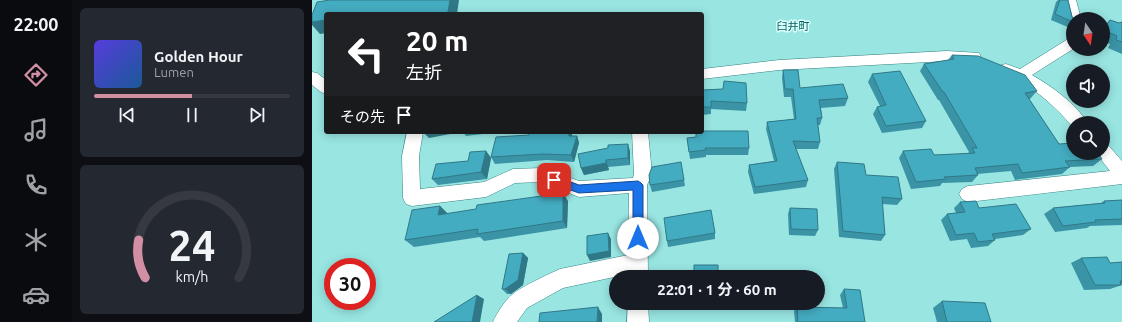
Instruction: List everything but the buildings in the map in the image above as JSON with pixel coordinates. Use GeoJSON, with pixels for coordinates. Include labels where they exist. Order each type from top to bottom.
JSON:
{"type":"FeatureCollection","features":[{"type":"Feature","properties":{"kind":"street"},"geometry":{"type":"LineString","coordinates":[[1070,0],[1073,12]]}},
{"type":"Feature","properties":{"kind":"street"},"geometry":{"type":"LineString","coordinates":[[1021,75],[1066,46]]}},
{"type":"Feature","properties":{"kind":"street"},"geometry":{"type":"LineString","coordinates":[[704,74],[779,65],[947,56],[974,57],[1021,75],[1048,92],[1073,116]]}},
{"type":"Feature","properties":{"kind":"street"},"geometry":{"type":"LineString","coordinates":[[312,77],[324,86]]}},
{"type":"Feature","properties":{"kind":"street"},"geometry":{"type":"LineString","coordinates":[[414,134],[412,139],[410,165],[412,198],[486,189],[513,176],[542,175],[579,189],[638,185]]}},
{"type":"Feature","properties":{"kind":"street"},"geometry":{"type":"LineString","coordinates":[[639,270],[638,185],[642,174],[640,134]]}},
{"type":"Feature","properties":{"kind":"street"},"geometry":{"type":"LineString","coordinates":[[1110,159],[1122,173]]}},
{"type":"Feature","properties":{"kind":"street"},"geometry":{"type":"LineString","coordinates":[[968,194],[1122,177]]}},
{"type":"Feature","properties":{"kind":"street"},"geometry":{"type":"LineString","coordinates":[[504,322],[520,301],[560,280],[609,274]]}},
{"type":"Feature","properties":{"kind":"street"},"geometry":{"type":"LineString","coordinates":[[638,310],[638,322]]}},
{"type":"Feature","properties":{"kind":"district","name":"臼井町"},"geometry":{"type":"Point","coordinates":[793,26]}},
{"type":"Feature","properties":{"kind":"route"},"geometry":{"type":"LineString","coordinates":[[554,180],[579,189],[638,185],[638,238]]}}]}
